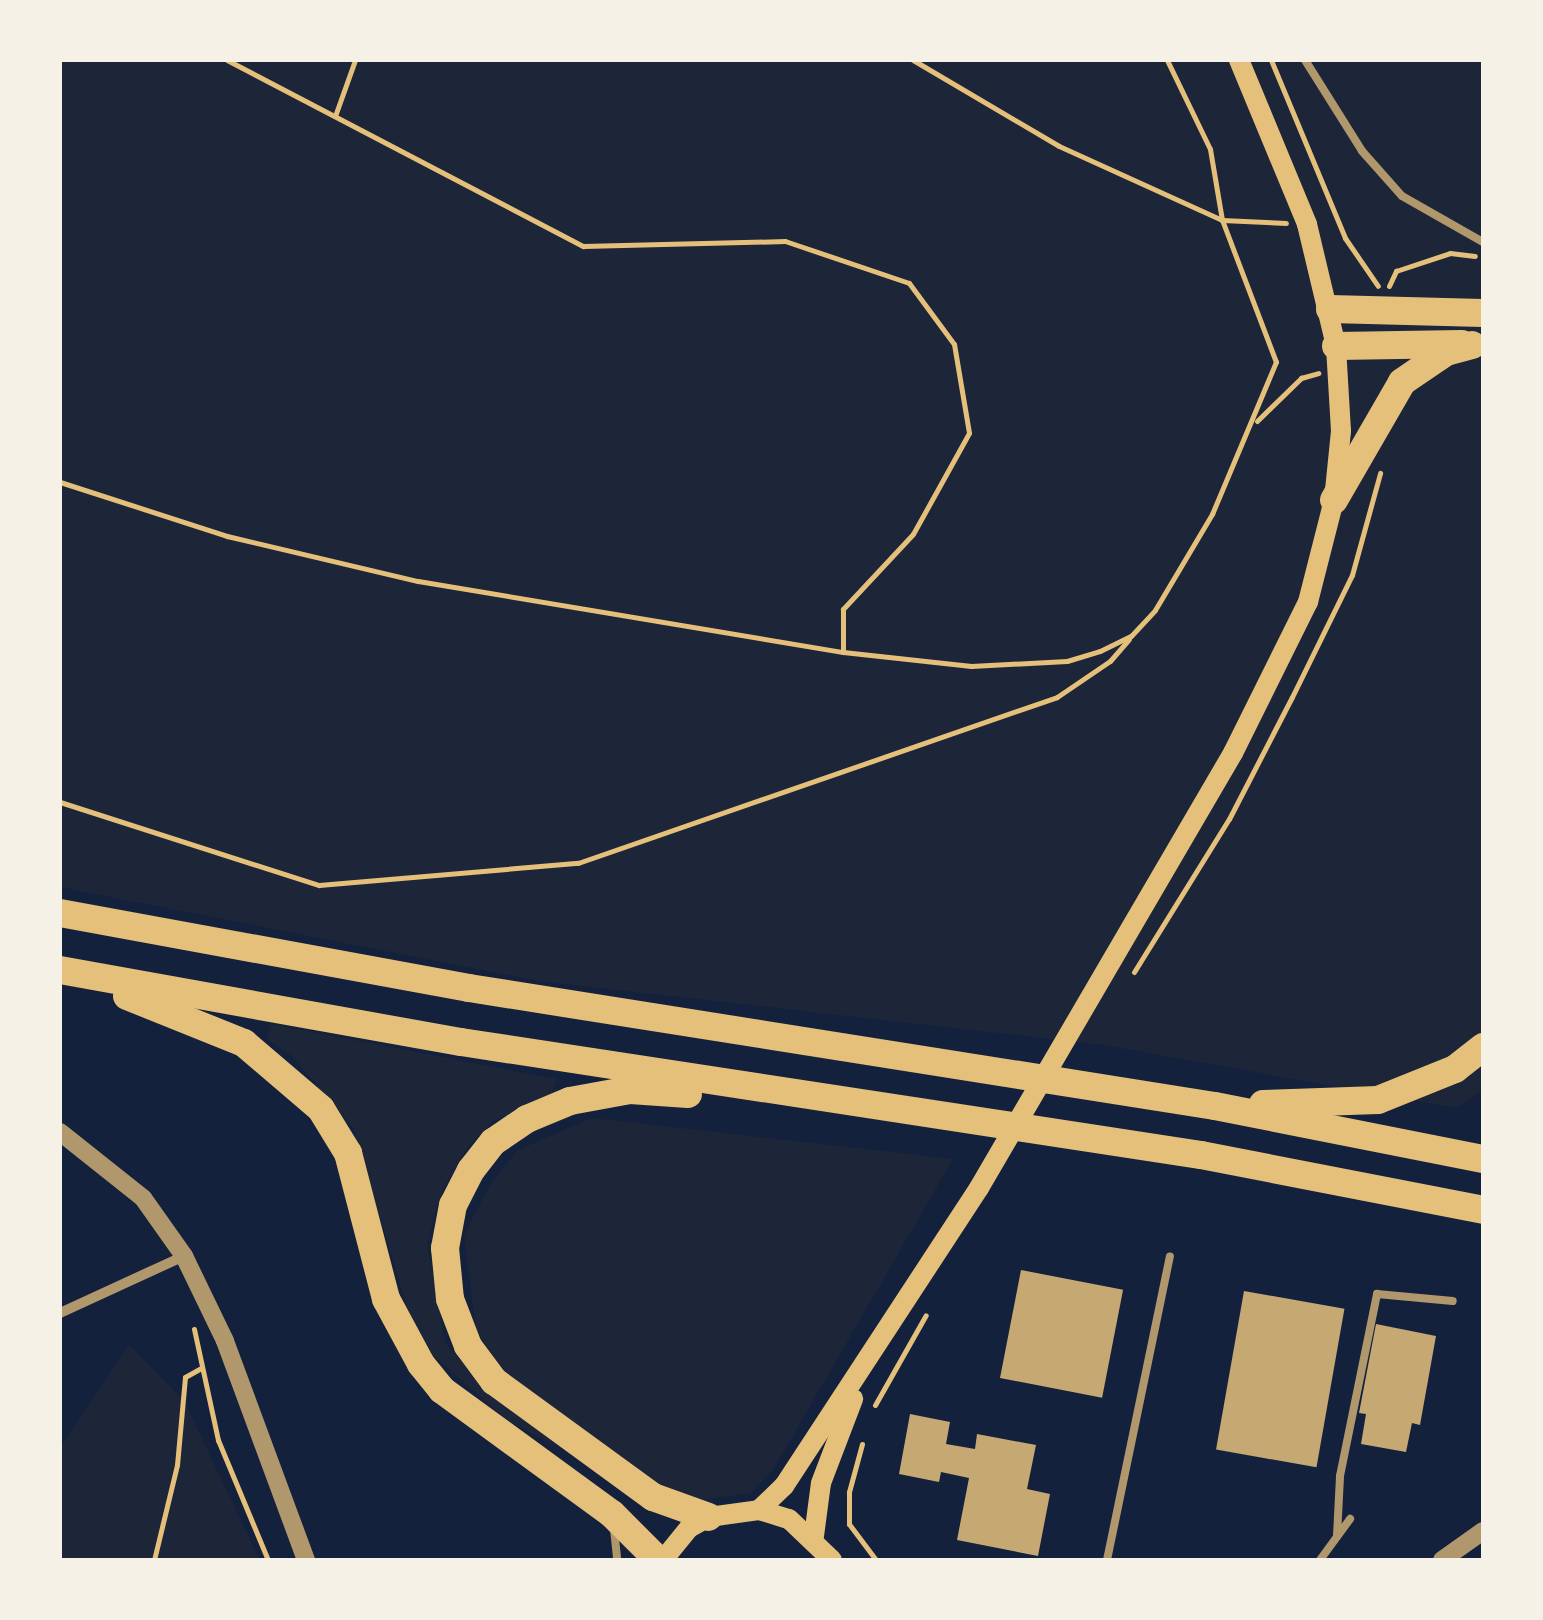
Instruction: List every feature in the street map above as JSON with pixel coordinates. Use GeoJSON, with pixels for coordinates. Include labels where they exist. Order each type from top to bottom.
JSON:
{"type":"FeatureCollection","features":[{"type":"Feature","properties":{"kind":"highway"},"geometry":{"type":"LineString","coordinates":[[1330,309],[1483,313]]}},
{"type":"Feature","properties":{"kind":"highway"},"geometry":{"type":"LineString","coordinates":[[1337,357],[1477,346]]}},
{"type":"Feature","properties":{"kind":"highway"},"geometry":{"type":"LineString","coordinates":[[1334,500],[1402,382],[1446,352],[1477,346]]}},
{"type":"Feature","properties":{"kind":"highway"},"geometry":{"type":"LineString","coordinates":[[60,913],[469,988],[1215,1106],[1483,1159]]}},
{"type":"Feature","properties":{"kind":"highway"},"geometry":{"type":"LineString","coordinates":[[60,971],[849,1102],[1182,1152],[1483,1210]]}},
{"type":"Feature","properties":{"kind":"highway"},"geometry":{"type":"LineString","coordinates":[[60,971],[191,1018],[286,1073],[321,1109],[348,1153],[386,1299],[421,1364],[442,1390],[612,1514],[660,1560]]}},
{"type":"Feature","properties":{"kind":"highway"},"geometry":{"type":"LineString","coordinates":[[1215,1106],[1378,1100],[1455,1070],[1483,1048]]}},
{"type":"Feature","properties":{"kind":"highway"},"geometry":{"type":"LineString","coordinates":[[709,1517],[652,1497],[494,1381],[468,1346],[450,1299],[445,1248],[452,1205],[493,1142],[570,1102],[630,1090],[849,1102]]}},
{"type":"Feature","properties":{"kind":"main road"},"geometry":{"type":"LineString","coordinates":[[759,1510],[784,1486],[886,1335],[978,1188],[1234,753],[1292,640],[1334,500],[1341,431],[1337,357],[1330,309],[1306,224],[1239,60]]}},
{"type":"Feature","properties":{"kind":"main road"},"geometry":{"type":"LineString","coordinates":[[814,1536],[821,1482],[886,1335]]}},
{"type":"Feature","properties":{"kind":"main road"},"geometry":{"type":"LineString","coordinates":[[660,1560],[689,1528],[709,1517],[759,1510],[789,1519],[814,1536],[832,1560]]}},
{"type":"Feature","properties":{"kind":"street"},"geometry":{"type":"LineString","coordinates":[[60,1132],[142,1198],[184,1256],[225,1341],[306,1560]]}},
{"type":"Feature","properties":{"kind":"street"},"geometry":{"type":"LineString","coordinates":[[60,1313],[184,1256]]}},
{"type":"Feature","properties":{"kind":"street"},"geometry":{"type":"LineString","coordinates":[[1442,1560],[1483,1531]]}},
{"type":"Feature","properties":{"kind":"lane"},"geometry":{"type":"LineString","coordinates":[[1305,60],[1362,151],[1402,196],[1483,242]]}},
{"type":"Feature","properties":{"kind":"lane"},"geometry":{"type":"LineString","coordinates":[[1107,1560],[1170,1256]]}},
{"type":"Feature","properties":{"kind":"lane"},"geometry":{"type":"LineString","coordinates":[[1337,1536],[1340,1476],[1377,1294],[1452,1302]]}},
{"type":"Feature","properties":{"kind":"lane"},"geometry":{"type":"LineString","coordinates":[[612,1514],[616,1560]]}},
{"type":"Feature","properties":{"kind":"lane"},"geometry":{"type":"LineString","coordinates":[[1320,1560],[1350,1519]]}},
{"type":"Feature","properties":{"kind":"path"},"geometry":{"type":"LineString","coordinates":[[227,60],[583,246],[785,241],[909,283],[954,344],[970,433],[913,534],[843,610],[842,652]]}},
{"type":"Feature","properties":{"kind":"path"},"geometry":{"type":"LineString","coordinates":[[335,116],[355,60]]}},
{"type":"Feature","properties":{"kind":"path"},"geometry":{"type":"LineString","coordinates":[[913,60],[1059,146],[1222,220],[1306,224]]}},
{"type":"Feature","properties":{"kind":"path"},"geometry":{"type":"LineString","coordinates":[[60,802],[319,885],[578,863],[1042,703],[1110,661],[1155,610],[1212,514],[1254,423],[1276,362],[1222,220],[1210,149],[1167,60]]}},
{"type":"Feature","properties":{"kind":"path"},"geometry":{"type":"LineString","coordinates":[[1271,60],[1368,276],[1386,293],[1396,270],[1450,253],[1483,258]]}},
{"type":"Feature","properties":{"kind":"path"},"geometry":{"type":"LineString","coordinates":[[1254,423],[1301,378],[1337,357]]}},
{"type":"Feature","properties":{"kind":"path"},"geometry":{"type":"LineString","coordinates":[[60,482],[227,536],[418,581],[842,652],[971,666],[1067,661],[1131,636]]}},
{"type":"Feature","properties":{"kind":"path"},"geometry":{"type":"LineString","coordinates":[[870,1415],[927,1312]]}},
{"type":"Feature","properties":{"kind":"path"},"geometry":{"type":"LineString","coordinates":[[192,1316],[218,1440],[268,1560]]}},
{"type":"Feature","properties":{"kind":"path"},"geometry":{"type":"LineString","coordinates":[[154,1560],[178,1465],[185,1377],[201,1368]]}},
{"type":"Feature","properties":{"kind":"path"},"geometry":{"type":"LineString","coordinates":[[865,1434],[849,1492],[849,1524],[876,1560]]}},
{"type":"Feature","properties":{"kind":"shaded area"},"geometry":{"type":"Polygon","coordinates":[[[60,60],[1483,60],[1483,1090],[1456,1108],[1104,1045],[538,981],[60,887],[60,60]]]}},
{"type":"Feature","properties":{"kind":"shaded area"},"geometry":{"type":"Polygon","coordinates":[[[271,1024],[557,1079],[551,1094],[492,1122],[466,1149],[442,1191],[427,1244],[445,1342],[470,1372],[558,1447],[508,1421],[430,1353],[407,1307],[353,1128],[292,1056],[267,1039],[271,1024]]]}},
{"type":"Feature","properties":{"kind":"shaded area"},"geometry":{"type":"Polygon","coordinates":[[[592,1118],[953,1159],[773,1470],[751,1493],[701,1500],[655,1485],[605,1454],[498,1365],[476,1329],[464,1234],[491,1183],[518,1150],[592,1118]]]}},
{"type":"Feature","properties":{"kind":"shaded area"},"geometry":{"type":"Polygon","coordinates":[[[129,1345],[184,1401],[260,1560],[60,1560],[60,1447],[129,1345]]]}},
{"type":"Feature","properties":{"kind":"building"},"geometry":{"type":"Polygon","coordinates":[[[1021,1270],[1123,1290],[1102,1398],[1000,1378],[1021,1270]]]}},
{"type":"Feature","properties":{"kind":"building"},"geometry":{"type":"Polygon","coordinates":[[[1244,1291],[1344,1309],[1316,1467],[1216,1450],[1244,1291]]]}},
{"type":"Feature","properties":{"kind":"building"},"geometry":{"type":"Polygon","coordinates":[[[1376,1324],[1436,1336],[1420,1425],[1412,1423],[1406,1452],[1361,1444],[1366,1414],[1359,1413],[1376,1324]]]}},
{"type":"Feature","properties":{"kind":"building"},"geometry":{"type":"Polygon","coordinates":[[[910,1414],[950,1422],[946,1444],[975,1449],[977,1434],[1036,1445],[1027,1489],[1050,1494],[1038,1556],[957,1540],[969,1478],[941,1472],[939,1482],[899,1474],[910,1414]]]}}]}
